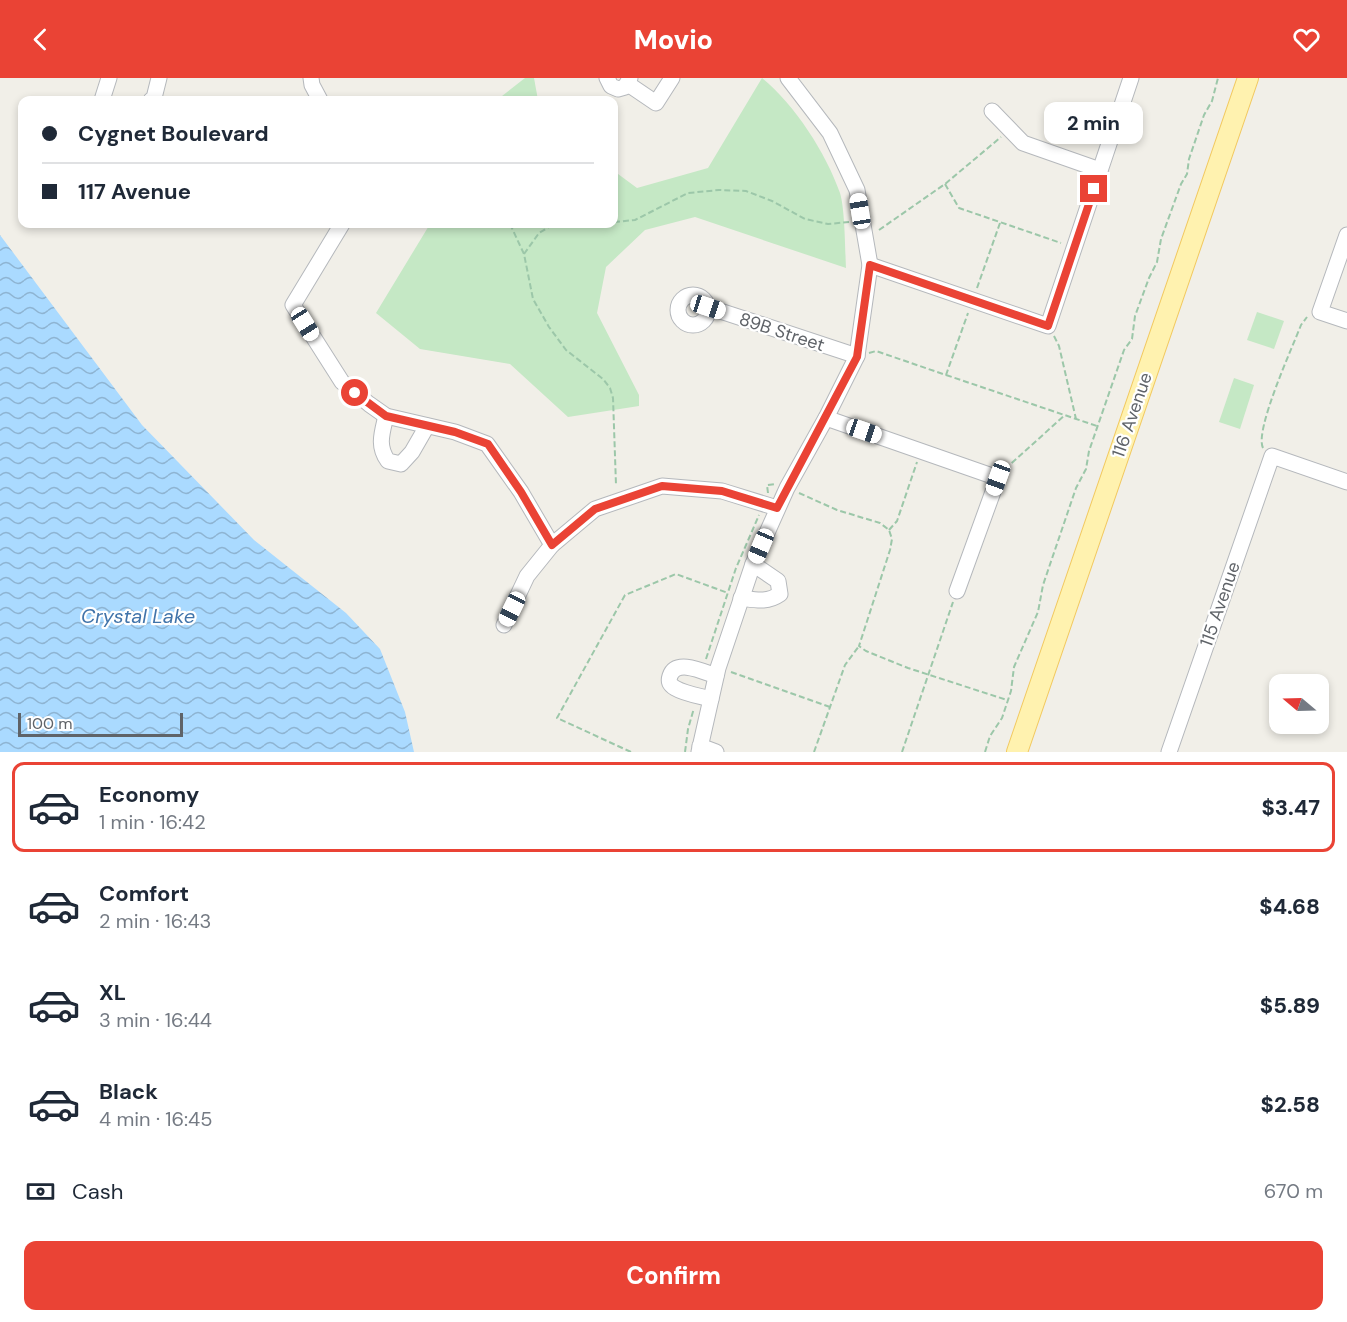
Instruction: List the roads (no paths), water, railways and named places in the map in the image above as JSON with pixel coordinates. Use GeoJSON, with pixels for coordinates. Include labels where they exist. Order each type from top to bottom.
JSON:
{"type":"FeatureCollection","features":[{"type":"Feature","properties":{"kind":"main road","name":"116 Avenue"},"geometry":{"type":"LineString","coordinates":[[1017,752],[1248,78]]}},
{"type":"Feature","properties":{"kind":"street"},"geometry":{"type":"LineString","coordinates":[[103,96],[109,78]]}},
{"type":"Feature","properties":{"kind":"street"},"geometry":{"type":"LineString","coordinates":[[154,96],[159,78]]}},
{"type":"Feature","properties":{"kind":"street"},"geometry":{"type":"LineString","coordinates":[[311,78],[318,96]]}},
{"type":"Feature","properties":{"kind":"street"},"geometry":{"type":"LineString","coordinates":[[607,78],[614,88],[622,88],[629,81],[656,103],[672,78]]}},
{"type":"Feature","properties":{"kind":"street"},"geometry":{"type":"LineString","coordinates":[[716,752],[700,749],[717,672],[753,564],[777,508],[857,357],[870,265],[857,190],[830,133],[788,78]]}},
{"type":"Feature","properties":{"kind":"street"},"geometry":{"type":"LineString","coordinates":[[870,265],[1048,326],[1131,78]]}},
{"type":"Feature","properties":{"kind":"street"},"geometry":{"type":"LineString","coordinates":[[992,111],[1023,143],[1100,170]]}},
{"type":"Feature","properties":{"kind":"street"},"geometry":{"type":"LineString","coordinates":[[340,228],[293,305],[342,382],[386,416],[467,435],[488,444],[521,492],[552,545]]}},
{"type":"Feature","properties":{"kind":"street"},"geometry":{"type":"LineString","coordinates":[[1347,235],[1320,312],[1347,321]]}},
{"type":"Feature","properties":{"kind":"street","name":"89B Street"},"geometry":{"type":"LineString","coordinates":[[708,307],[857,357]]}},
{"type":"Feature","properties":{"kind":"street"},"geometry":{"type":"LineString","coordinates":[[386,416],[380,443],[388,462],[401,464],[412,452],[427,426]]}},
{"type":"Feature","properties":{"kind":"street"},"geometry":{"type":"LineString","coordinates":[[826,418],[998,478],[957,591]]}},
{"type":"Feature","properties":{"kind":"street","name":"115 Avenue"},"geometry":{"type":"LineString","coordinates":[[1169,752],[1272,456],[1347,482]]}},
{"type":"Feature","properties":{"kind":"street"},"geometry":{"type":"LineString","coordinates":[[504,625],[527,576],[552,545],[595,509],[662,486],[722,491],[777,508]]}},
{"type":"Feature","properties":{"kind":"street"},"geometry":{"type":"LineString","coordinates":[[741,598],[762,601],[780,594],[778,581],[753,564]]}},
{"type":"Feature","properties":{"kind":"street"},"geometry":{"type":"LineString","coordinates":[[711,699],[677,690],[669,681],[670,675],[674,669],[682,666],[717,672]]}},
{"type":"Feature","properties":{"kind":"water","name":"Crystal Lake"},"geometry":{"type":"Polygon","coordinates":[[[0,235],[142,425],[254,540],[346,613],[380,649],[405,712],[414,752],[0,752],[0,235]]]}}]}
